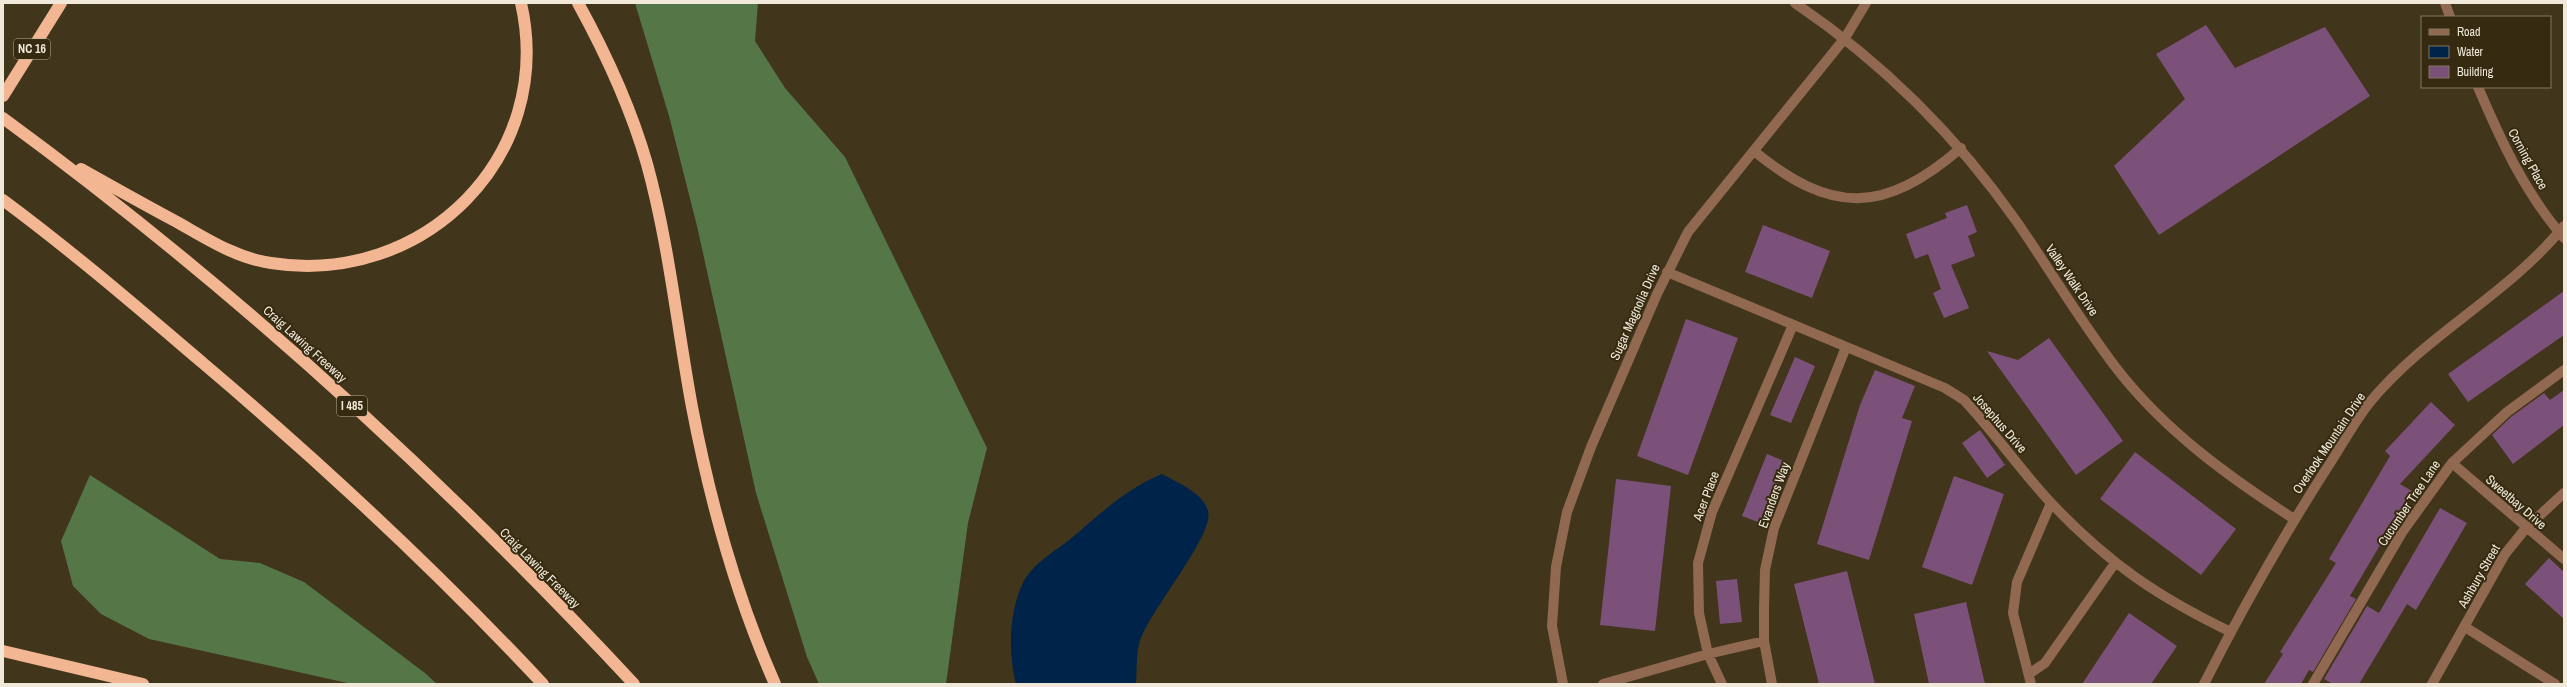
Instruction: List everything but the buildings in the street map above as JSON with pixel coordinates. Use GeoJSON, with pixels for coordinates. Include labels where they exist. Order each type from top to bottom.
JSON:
{"type":"FeatureCollection","features":[{"type":"Feature","properties":{"kind":"highway","name":"NC 16"},"geometry":{"type":"LineString","coordinates":[[3,96],[61,3]]}},
{"type":"Feature","properties":{"kind":"highway"},"geometry":{"type":"LineString","coordinates":[[49,151],[215,244],[246,257],[269,263],[321,266],[372,258],[404,246],[458,209],[490,171],[504,147],[519,111],[524,85],[527,49],[521,3]]}},
{"type":"Feature","properties":{"kind":"highway"},"geometry":{"type":"LineString","coordinates":[[578,3],[616,77],[646,164],[660,222],[704,464],[734,575],[751,626],[775,684]]}},
{"type":"Feature","properties":{"kind":"highway","name":"Craig Lawing Freeway"},"geometry":{"type":"LineString","coordinates":[[3,118],[49,151],[155,234],[281,341],[439,487],[517,563],[634,684]]}},
{"type":"Feature","properties":{"kind":"highway"},"geometry":{"type":"LineString","coordinates":[[3,200],[135,304],[290,437],[488,625],[543,684]]}},
{"type":"Feature","properties":{"kind":"highway"},"geometry":{"type":"LineString","coordinates":[[3,651],[143,684]]}},
{"type":"Feature","properties":{"kind":"street","name":"Valley Walk Drive"},"geometry":{"type":"LineString","coordinates":[[1795,3],[1845,38],[1906,90],[1960,148],[2016,220],[2117,370],[2171,428],[2214,464],[2294,519]]}},
{"type":"Feature","properties":{"kind":"street","name":"Sugar Magnolia Drive"},"geometry":{"type":"LineString","coordinates":[[1563,684],[1552,626],[1556,567],[1567,512],[1591,447],[1667,272],[1688,232],[1845,38],[1866,3]]}},
{"type":"Feature","properties":{"kind":"street"},"geometry":{"type":"LineString","coordinates":[[2445,3],[2450,16]]}},
{"type":"Feature","properties":{"kind":"street","name":"Corning Place"},"geometry":{"type":"LineString","coordinates":[[2478,88],[2508,157],[2545,215],[2562,232]]}},
{"type":"Feature","properties":{"kind":"street"},"geometry":{"type":"LineString","coordinates":[[1754,151],[1788,178],[1819,194],[1856,198],[1877,196],[1910,185],[1931,172],[1960,148]]}},
{"type":"Feature","properties":{"kind":"street","name":"Overlook Mountain Drive"},"geometry":{"type":"LineString","coordinates":[[2204,684],[2294,519],[2369,403],[2408,362],[2497,293],[2562,232]]}},
{"type":"Feature","properties":{"kind":"street","name":"Josephus Drive"},"geometry":{"type":"LineString","coordinates":[[1667,272],[1945,388],[1964,400],[2051,503],[2092,545],[2134,578],[2186,610],[2231,632]]}},
{"type":"Feature","properties":{"kind":"street","name":"Acer Place"},"geometry":{"type":"LineString","coordinates":[[1722,684],[1708,654],[1699,613],[1698,563],[1712,512],[1793,325]]}},
{"type":"Feature","properties":{"kind":"street","name":"Evanders Way"},"geometry":{"type":"LineString","coordinates":[[1772,684],[1764,641],[1765,570],[1774,528],[1846,347]]}},
{"type":"Feature","properties":{"kind":"street","name":"Cucumber Tree Lane"},"geometry":{"type":"LineString","coordinates":[[2313,684],[2403,531],[2452,463],[2507,412],[2564,370]]}},
{"type":"Feature","properties":{"kind":"street","name":"Sweetbay Drive"},"geometry":{"type":"LineString","coordinates":[[2452,463],[2564,559]]}},
{"type":"Feature","properties":{"kind":"street","name":"Ashbury Street"},"geometry":{"type":"LineString","coordinates":[[2432,684],[2465,628],[2505,554],[2526,528],[2564,493]]}},
{"type":"Feature","properties":{"kind":"street"},"geometry":{"type":"LineString","coordinates":[[2030,679],[2013,612],[2017,582],[2051,503]]}},
{"type":"Feature","properties":{"kind":"street"},"geometry":{"type":"LineString","coordinates":[[2030,679],[2045,663],[2115,563]]}},
{"type":"Feature","properties":{"kind":"street"},"geometry":{"type":"LineString","coordinates":[[2465,628],[2555,684]]}},
{"type":"Feature","properties":{"kind":"street"},"geometry":{"type":"LineString","coordinates":[[1603,684],[1708,654],[1764,641]]}},
{"type":"Feature","properties":{"kind":"green space"},"geometry":{"type":"Polygon","coordinates":[[[635,3],[758,3],[755,41],[785,88],[845,157],[987,448],[968,523],[946,684],[819,684],[807,657],[756,493],[697,226],[669,116],[635,3]]]}},
{"type":"Feature","properties":{"kind":"green space"},"geometry":{"type":"Polygon","coordinates":[[[90,475],[220,559],[260,563],[304,582],[425,673],[437,684],[352,684],[149,639],[101,614],[73,586],[61,541],[90,475]]]}},
{"type":"Feature","properties":{"kind":"water"},"geometry":{"type":"Polygon","coordinates":[[[1162,474],[1182,484],[1201,499],[1208,511],[1207,522],[1201,538],[1145,630],[1138,649],[1136,684],[1016,684],[1013,672],[1011,647],[1012,621],[1014,608],[1022,585],[1030,572],[1042,560],[1068,541],[1124,495],[1162,474]]]}}]}
